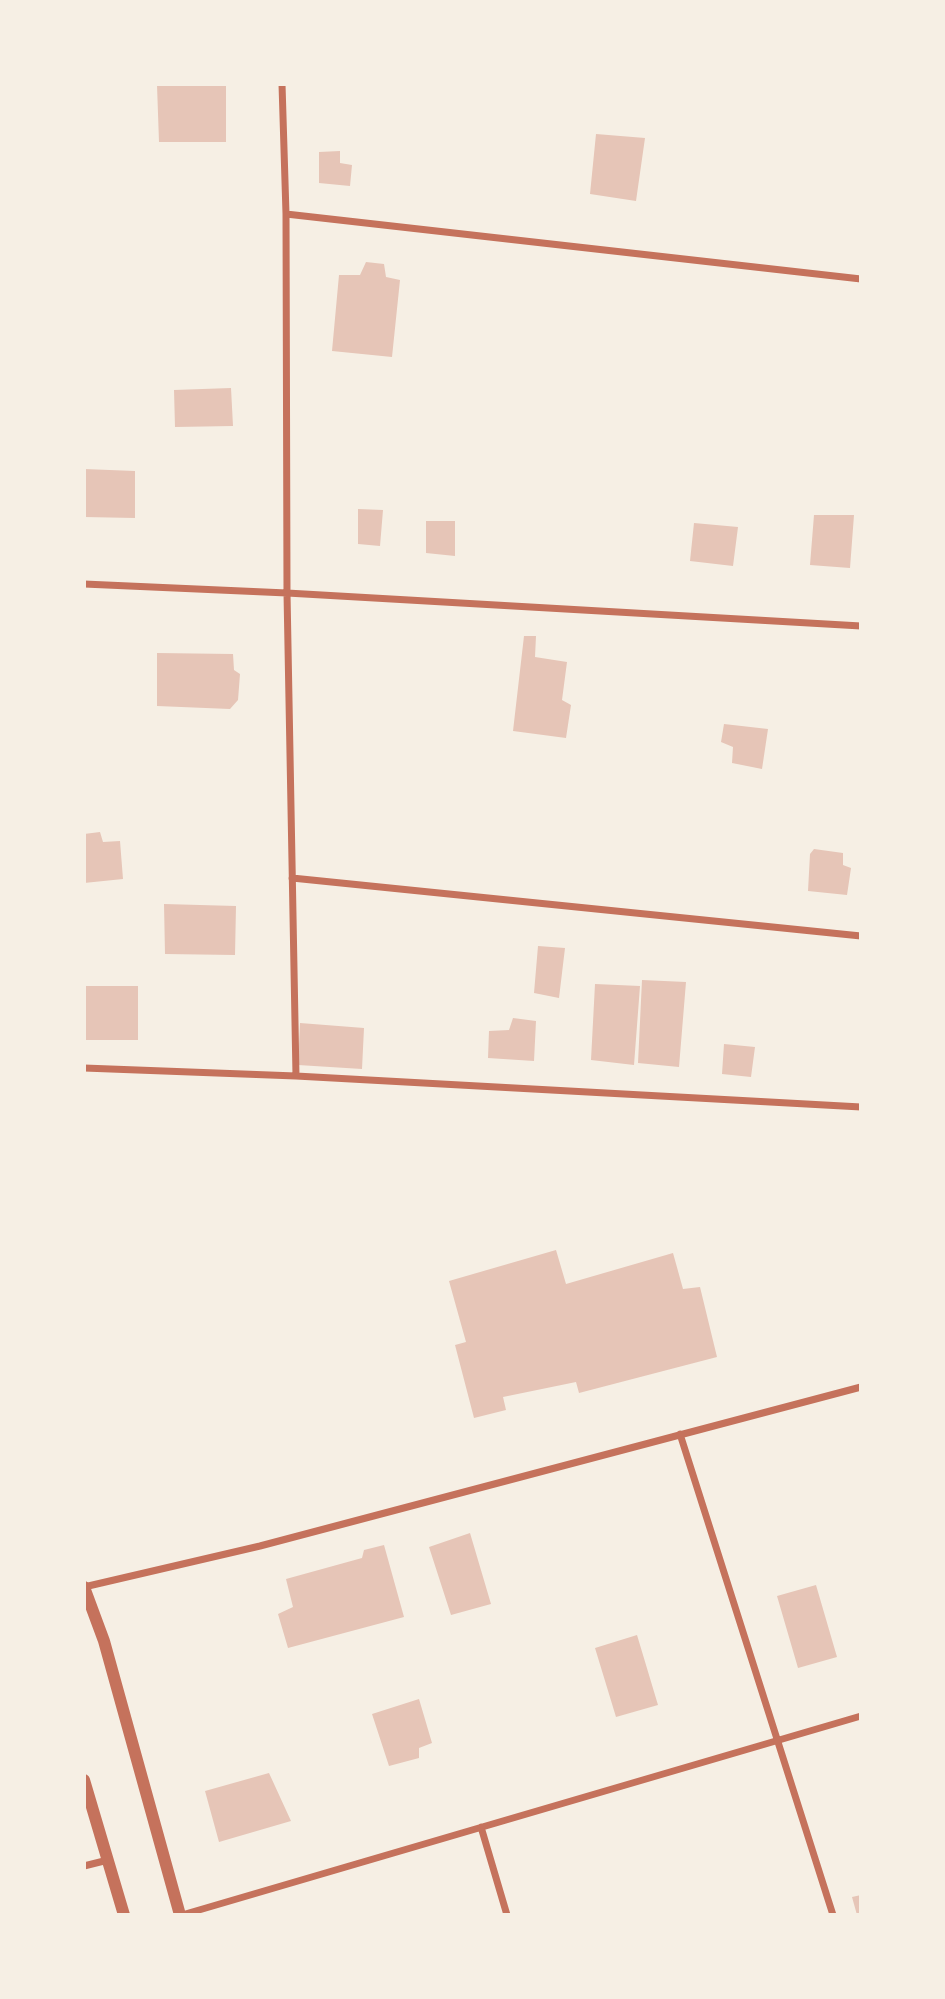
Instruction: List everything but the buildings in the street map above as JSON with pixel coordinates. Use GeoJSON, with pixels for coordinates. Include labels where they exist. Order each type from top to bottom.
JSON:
{"type":"FeatureCollection","features":[{"type":"Feature","properties":{"kind":"street"},"geometry":{"type":"LineString","coordinates":[[282,84],[286,214],[287,593],[296,1076]]}},
{"type":"Feature","properties":{"kind":"street"},"geometry":{"type":"LineString","coordinates":[[286,214],[861,279]]}},
{"type":"Feature","properties":{"kind":"street"},"geometry":{"type":"LineString","coordinates":[[84,584],[861,626]]}},
{"type":"Feature","properties":{"kind":"street"},"geometry":{"type":"LineString","coordinates":[[292,878],[861,936]]}},
{"type":"Feature","properties":{"kind":"street"},"geometry":{"type":"LineString","coordinates":[[84,1068],[296,1076],[861,1107]]}},
{"type":"Feature","properties":{"kind":"street"},"geometry":{"type":"LineString","coordinates":[[861,1387],[260,1546],[84,1587],[104,1641],[181,1915],[861,1716]]}},
{"type":"Feature","properties":{"kind":"street"},"geometry":{"type":"LineString","coordinates":[[680,1434],[833,1915]]}},
{"type":"Feature","properties":{"kind":"street"},"geometry":{"type":"LineString","coordinates":[[84,1780],[124,1915]]}},
{"type":"Feature","properties":{"kind":"street"},"geometry":{"type":"LineString","coordinates":[[481,1827],[507,1915]]}},
{"type":"Feature","properties":{"kind":"street"},"geometry":{"type":"LineString","coordinates":[[84,1866],[108,1860]]}}]}
